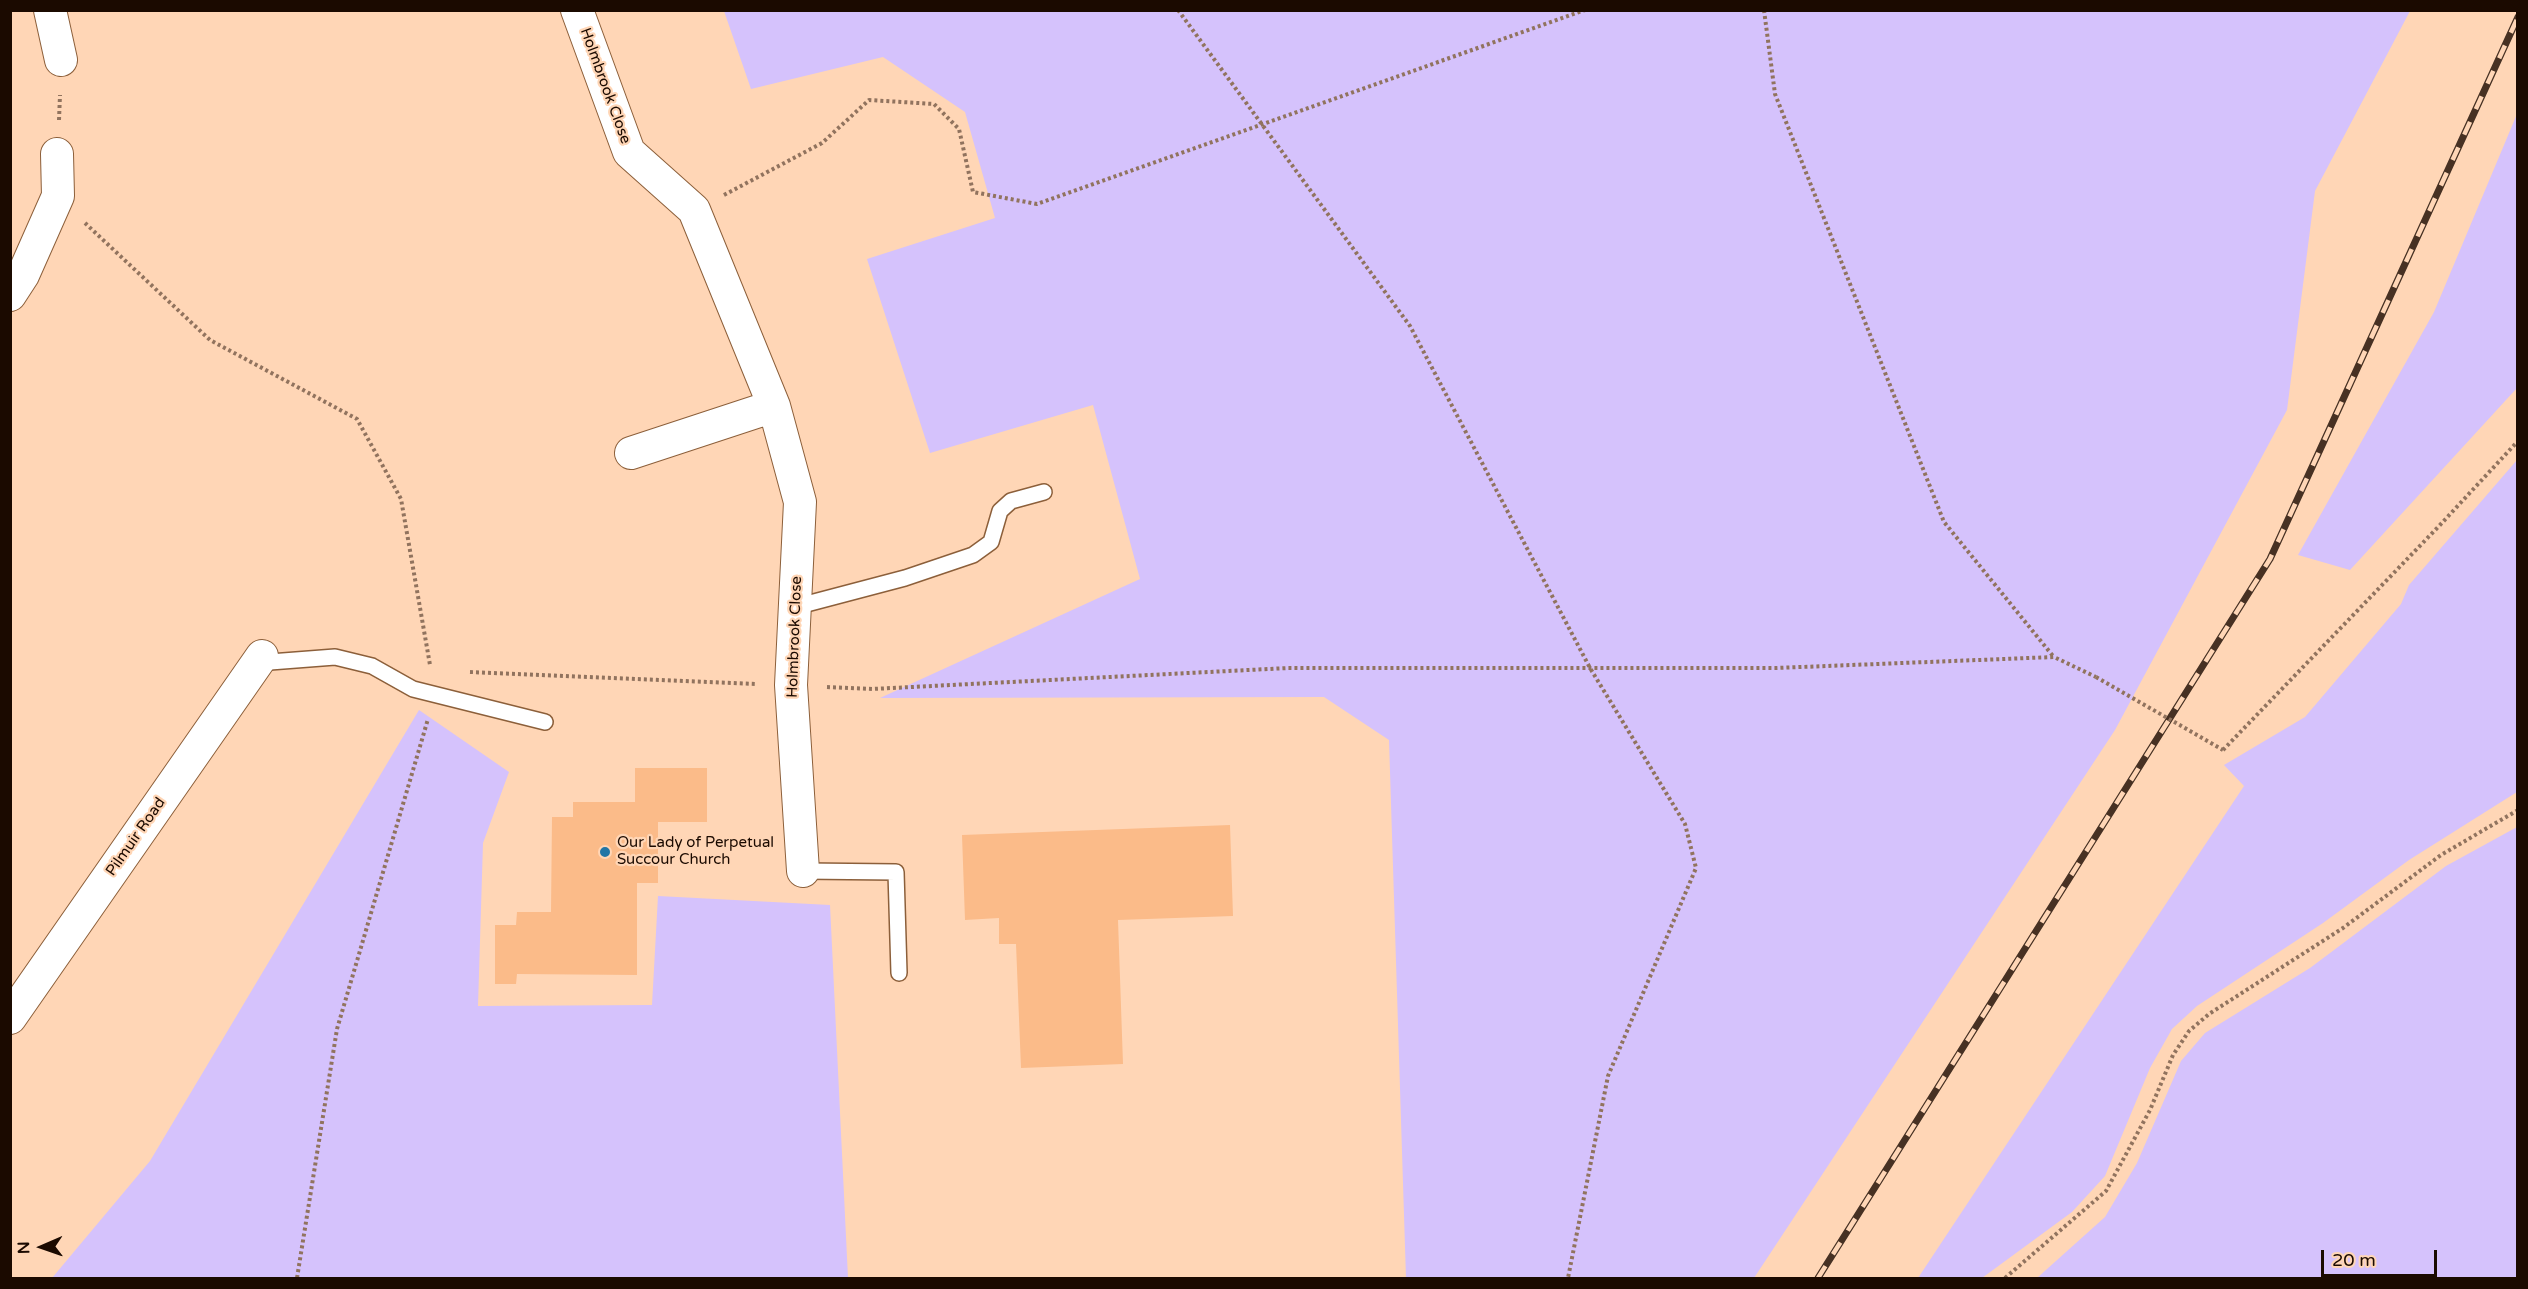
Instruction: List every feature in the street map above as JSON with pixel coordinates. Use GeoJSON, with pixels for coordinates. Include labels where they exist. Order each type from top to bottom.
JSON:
{"type":"FeatureCollection","features":[{"type":"Feature","properties":{"kind":"street"},"geometry":{"type":"LineString","coordinates":[[50,10],[61,60]]}},
{"type":"Feature","properties":{"kind":"street","name":"Holmbrook Close"},"geometry":{"type":"LineString","coordinates":[[577,10],[629,152],[694,210],[774,406],[800,502],[791,685],[803,871]]}},
{"type":"Feature","properties":{"kind":"street"},"geometry":{"type":"LineString","coordinates":[[10,295],[24,275],[57,196],[57,154]]}},
{"type":"Feature","properties":{"kind":"street"},"geometry":{"type":"LineString","coordinates":[[632,453],[774,406]]}},
{"type":"Feature","properties":{"kind":"street","name":"Pilmuir Road"},"geometry":{"type":"LineString","coordinates":[[10,1018],[259,660]]}},
{"type":"Feature","properties":{"kind":"lane"},"geometry":{"type":"LineString","coordinates":[[795,607],[905,578],[973,555],[991,542],[1000,511],[1011,501],[1044,492]]}},
{"type":"Feature","properties":{"kind":"lane"},"geometry":{"type":"LineString","coordinates":[[259,660],[335,657],[372,666],[413,689],[545,722]]}},
{"type":"Feature","properties":{"kind":"lane"},"geometry":{"type":"LineString","coordinates":[[803,871],[896,872],[899,974]]}},
{"type":"Feature","properties":{"kind":"path"},"geometry":{"type":"LineString","coordinates":[[1178,10],[1410,326],[1590,668],[1685,824],[1696,868],[1608,1076],[1568,1278]]}},
{"type":"Feature","properties":{"kind":"path"},"geometry":{"type":"LineString","coordinates":[[694,210],[822,143],[869,100],[934,104],[959,129],[973,192],[1037,204],[1585,10]]}},
{"type":"Feature","properties":{"kind":"path"},"geometry":{"type":"LineString","coordinates":[[1764,10],[1775,94],[1944,522],[2054,657],[2096,677],[2223,750],[2440,525],[2517,441]]}},
{"type":"Feature","properties":{"kind":"path"},"geometry":{"type":"LineString","coordinates":[[57,154],[61,60]]}},
{"type":"Feature","properties":{"kind":"path"},"geometry":{"type":"LineString","coordinates":[[466,672],[872,689],[1288,668],[1776,668],[2054,657]]}},
{"type":"Feature","properties":{"kind":"path"},"geometry":{"type":"LineString","coordinates":[[2005,1278],[2106,1191],[2150,1110],[2173,1055],[2189,1031],[2209,1014],[2343,928],[2441,855],[2517,810]]}},
{"type":"Feature","properties":{"kind":"shaded area"},"geometry":{"type":"Polygon","coordinates":[[[724,10],[2410,11],[2315,191],[2287,410],[2115,730],[1754,1278],[1406,1278],[1389,740],[1324,697],[880,698],[1140,579],[1093,405],[930,453],[867,259],[995,218],[965,112],[883,57],[751,89],[724,10]]]}},
{"type":"Feature","properties":{"kind":"shaded area"},"geometry":{"type":"Polygon","coordinates":[[[2517,114],[2517,388],[2350,570],[2298,555],[2434,312],[2517,114]]]}},
{"type":"Feature","properties":{"kind":"shaded area"},"geometry":{"type":"Polygon","coordinates":[[[2517,460],[2517,792],[2409,860],[2323,923],[2197,1006],[2172,1029],[2150,1068],[2105,1176],[2072,1212],[1982,1278],[1918,1278],[2244,786],[2224,765],[2305,717],[2401,604],[2409,585],[2517,460]]]}},
{"type":"Feature","properties":{"kind":"shaded area"},"geometry":{"type":"Polygon","coordinates":[[[419,710],[509,772],[483,843],[478,1006],[652,1005],[658,896],[830,905],[848,1278],[52,1278],[150,1161],[419,710]]]}},
{"type":"Feature","properties":{"kind":"shaded area"},"geometry":{"type":"Polygon","coordinates":[[[2517,827],[2517,1278],[2037,1278],[2105,1217],[2137,1163],[2181,1061],[2205,1033],[2310,968],[2446,866],[2517,827]]]}},
{"type":"Feature","properties":{"kind":"building","name":"Our Lady of Perpetual Succour Church"},"geometry":{"type":"Polygon","coordinates":[[[635,768],[707,768],[707,822],[658,822],[658,883],[637,883],[637,975],[517,974],[516,984],[495,984],[495,925],[516,925],[517,912],[551,912],[552,817],[573,817],[573,802],[635,802],[635,768]]]}},
{"type":"Feature","properties":{"kind":"building"},"geometry":{"type":"Polygon","coordinates":[[[1230,825],[1233,916],[1118,920],[1123,1064],[1021,1068],[1016,944],[999,944],[999,918],[965,920],[962,835],[1230,825]]]}},
{"type":"Feature","properties":{"kind":"railway"},"geometry":{"type":"LineString","coordinates":[[1818,1278],[2270,559],[2518,17]]}},
{"type":"Feature","properties":{"kind":"place","name":"Our Lady of Perpetual Succour Church"},"geometry":{"type":"Point","coordinates":[605,852]}}]}
